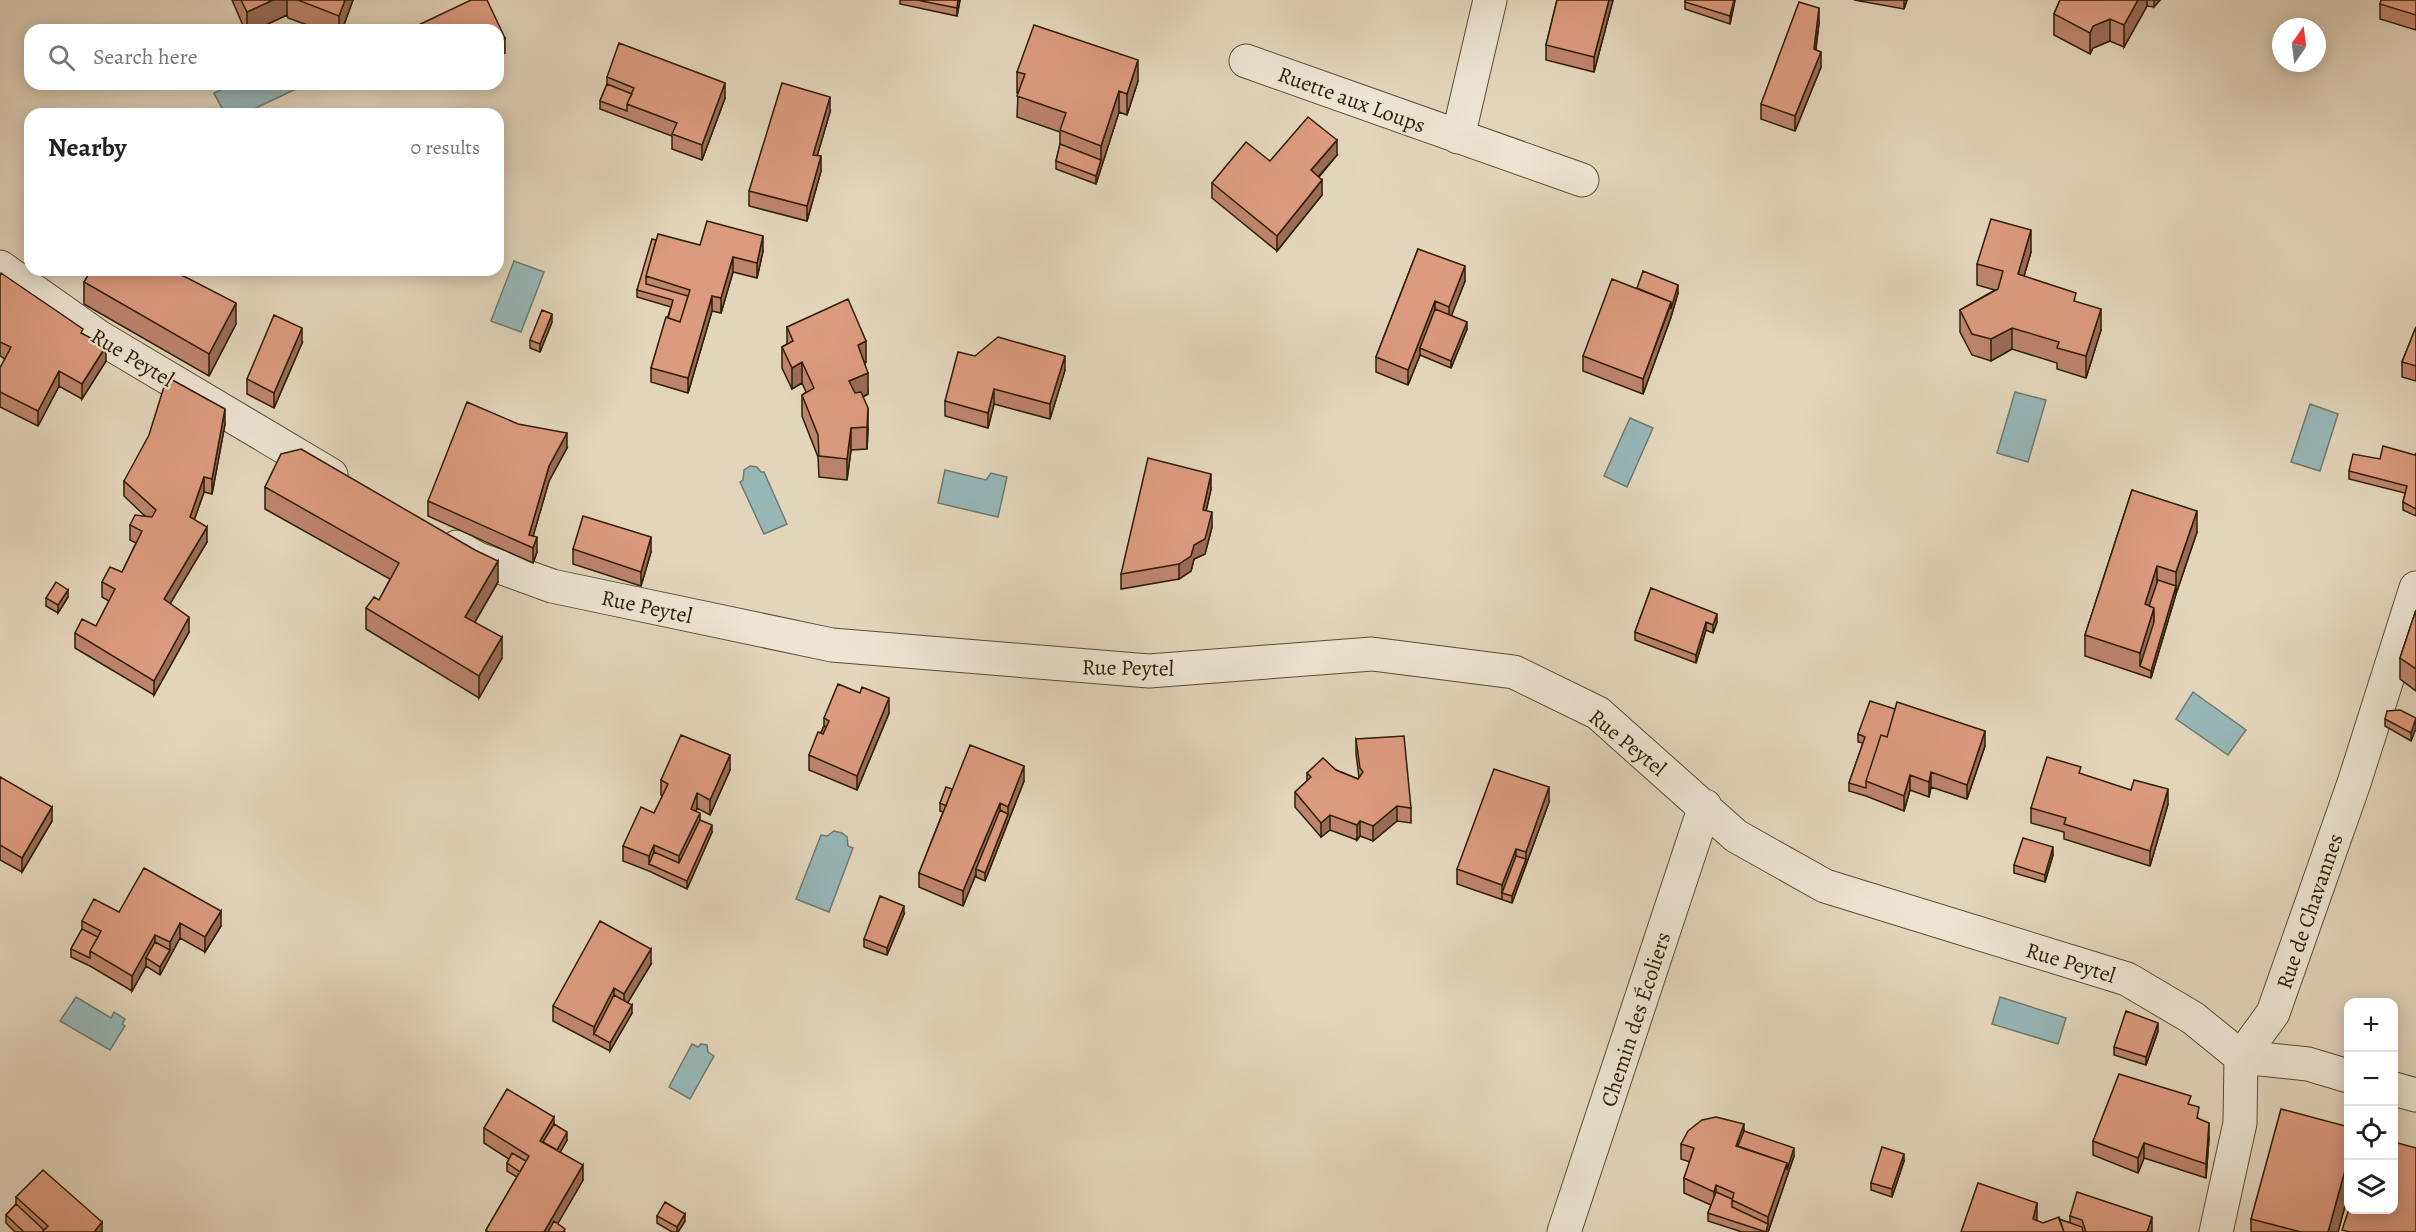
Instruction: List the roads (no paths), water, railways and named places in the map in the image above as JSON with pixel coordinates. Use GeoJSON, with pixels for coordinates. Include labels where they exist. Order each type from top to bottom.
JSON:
{"type":"FeatureCollection","features":[{"type":"Feature","properties":{"kind":"street","name":"Ruette aux Loups"},"geometry":{"type":"LineString","coordinates":[[1458,137],[1490,0]]}},
{"type":"Feature","properties":{"kind":"street","name":"Ruette aux Loups"},"geometry":{"type":"LineString","coordinates":[[1246,61],[1582,180]]}},
{"type":"Feature","properties":{"kind":"street","name":"Rue Peytel"},"geometry":{"type":"LineString","coordinates":[[0,267],[99,338],[352,487]]}},
{"type":"Feature","properties":{"kind":"street","name":"Rue Peytel"},"geometry":{"type":"LineString","coordinates":[[430,532],[478,559],[552,586],[832,645],[1149,671],[1372,654],[1514,672],[1598,713],[1736,836],[1825,886],[2127,979],[2193,1018],[2241,1057]]}},
{"type":"Feature","properties":{"kind":"street","name":"Rue de Chavannes"},"geometry":{"type":"LineString","coordinates":[[2241,1057],[2273,1013],[2354,783],[2416,588]]}},
{"type":"Feature","properties":{"kind":"street","name":"Chemin des Écoliers"},"geometry":{"type":"LineString","coordinates":[[1564,1232],[1705,806]]}},
{"type":"Feature","properties":{"kind":"street"},"geometry":{"type":"LineString","coordinates":[[2216,1232],[2240,1123],[2241,1057],[2308,1064],[2344,1075]]}},
{"type":"Feature","properties":{"kind":"street"},"geometry":{"type":"LineString","coordinates":[[2398,1090],[2416,1095]]}},
{"type":"Feature","properties":{"kind":"water"},"geometry":{"type":"Polygon","coordinates":[[[220,90],[294,90],[256,108],[222,108],[214,93],[220,90]]]}},
{"type":"Feature","properties":{"kind":"water"},"geometry":{"type":"Polygon","coordinates":[[[514,261],[544,272],[521,332],[491,321],[514,261]]]}},
{"type":"Feature","properties":{"kind":"water"},"geometry":{"type":"Polygon","coordinates":[[[2015,392],[2046,400],[2028,462],[1997,453],[2015,392]]]}},
{"type":"Feature","properties":{"kind":"water"},"geometry":{"type":"Polygon","coordinates":[[[2310,404],[2338,414],[2320,471],[2291,462],[2310,404]]]}},
{"type":"Feature","properties":{"kind":"water"},"geometry":{"type":"Polygon","coordinates":[[[1630,418],[1653,428],[1627,487],[1604,476],[1630,418]]]}},
{"type":"Feature","properties":{"kind":"water"},"geometry":{"type":"Polygon","coordinates":[[[750,466],[757,467],[764,472],[787,524],[764,534],[740,482],[743,480],[744,470],[750,466]]]}},
{"type":"Feature","properties":{"kind":"water"},"geometry":{"type":"Polygon","coordinates":[[[945,470],[986,480],[991,473],[1007,477],[998,517],[938,503],[945,470]]]}},
{"type":"Feature","properties":{"kind":"water"},"geometry":{"type":"Polygon","coordinates":[[[2193,692],[2246,730],[2228,755],[2176,719],[2193,692]]]}},
{"type":"Feature","properties":{"kind":"water"},"geometry":{"type":"Polygon","coordinates":[[[834,831],[847,837],[848,846],[853,848],[829,912],[796,899],[821,835],[827,836],[834,831]]]}},
{"type":"Feature","properties":{"kind":"water"},"geometry":{"type":"Polygon","coordinates":[[[76,997],[111,1018],[114,1012],[125,1019],[122,1024],[125,1026],[110,1050],[60,1021],[76,997]]]}},
{"type":"Feature","properties":{"kind":"water"},"geometry":{"type":"Polygon","coordinates":[[[2000,997],[2066,1018],[2058,1044],[1992,1024],[2000,997]]]}},
{"type":"Feature","properties":{"kind":"water"},"geometry":{"type":"Polygon","coordinates":[[[692,1044],[698,1047],[701,1044],[707,1045],[708,1052],[714,1056],[690,1099],[669,1087],[692,1044]]]}}]}
